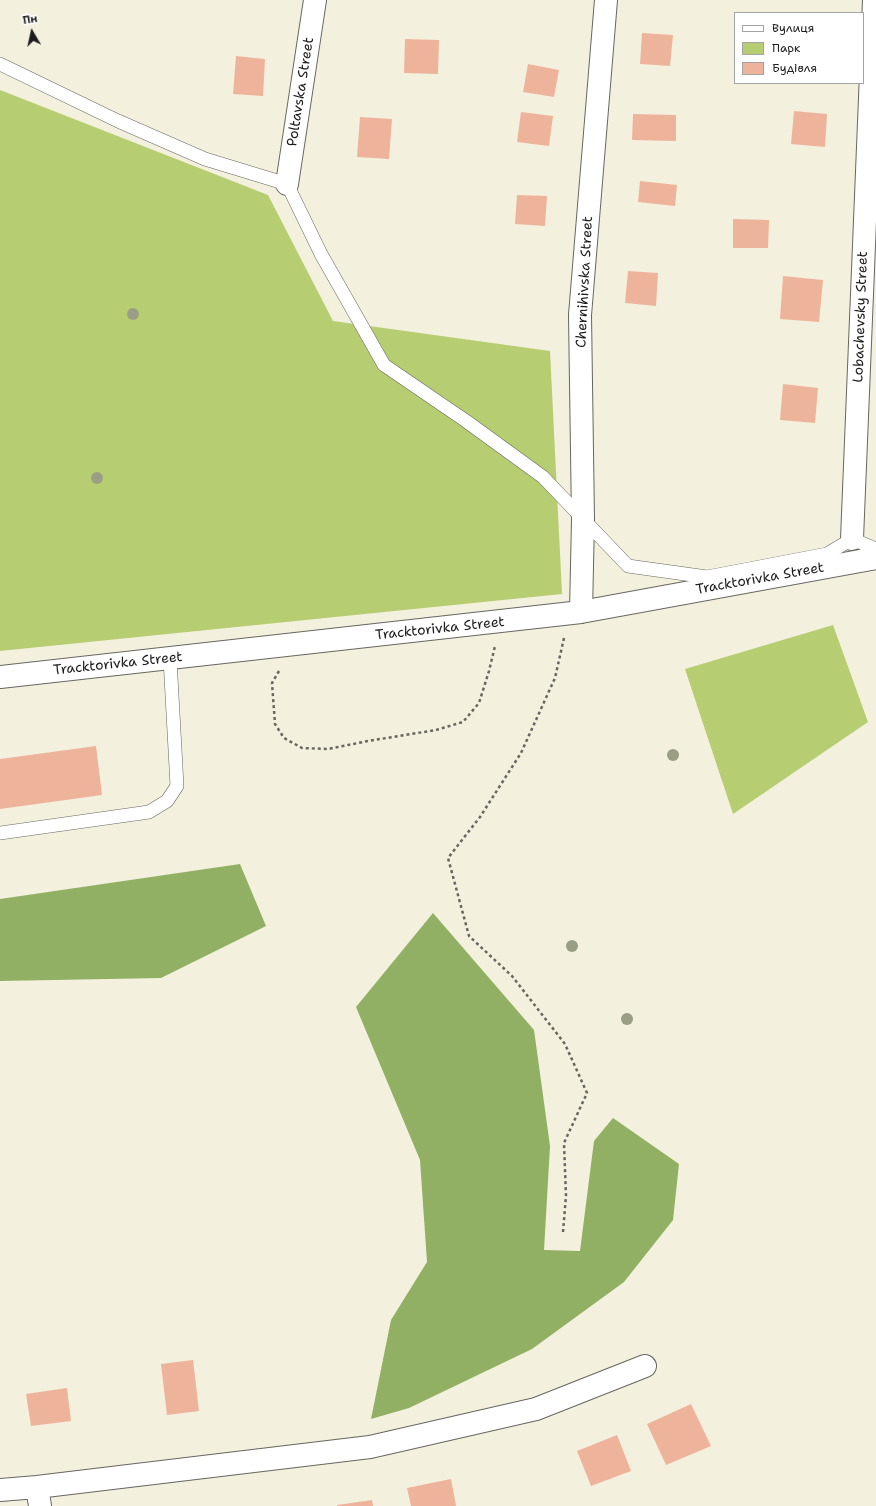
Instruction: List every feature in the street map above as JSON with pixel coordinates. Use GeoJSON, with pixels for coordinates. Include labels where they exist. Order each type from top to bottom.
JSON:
{"type":"FeatureCollection","features":[{"type":"Feature","properties":{"kind":"street","name":"Poltavska Street"},"geometry":{"type":"LineString","coordinates":[[287,184],[315,0]]}},
{"type":"Feature","properties":{"kind":"street","name":"Chernihivska Street"},"geometry":{"type":"LineString","coordinates":[[575,613],[583,520],[580,315],[606,0]]}},
{"type":"Feature","properties":{"kind":"street","name":"Lobachevsky Street"},"geometry":{"type":"LineString","coordinates":[[852,539],[874,0]]}},
{"type":"Feature","properties":{"kind":"street","name":"Tracktorivka Street"},"geometry":{"type":"LineString","coordinates":[[0,677],[575,613],[876,558]]}},
{"type":"Feature","properties":{"kind":"street"},"geometry":{"type":"LineString","coordinates":[[0,1490],[39,1497],[370,1447],[536,1410],[645,1366]]}},
{"type":"Feature","properties":{"kind":"lane"},"geometry":{"type":"LineString","coordinates":[[0,64],[118,121],[205,159],[287,184],[321,254],[384,365],[466,421],[543,477],[628,566],[707,577],[827,554],[852,539],[876,549]]}},
{"type":"Feature","properties":{"kind":"lane"},"geometry":{"type":"LineString","coordinates":[[0,833],[149,812],[168,800],[177,786],[170,659]]}},
{"type":"Feature","properties":{"kind":"path"},"geometry":{"type":"LineString","coordinates":[[563,1232],[566,1196],[564,1143],[587,1094],[565,1044],[512,976],[469,936],[448,858],[480,817],[521,753],[555,678],[575,613]]}},
{"type":"Feature","properties":{"kind":"path"},"geometry":{"type":"LineString","coordinates":[[296,645],[272,683],[275,724],[284,738],[302,748],[328,749],[436,730],[463,722],[479,703],[495,645],[505,621]]}},
{"type":"Feature","properties":{"kind":"green space"},"geometry":{"type":"Polygon","coordinates":[[[0,90],[268,195],[333,321],[550,351],[562,594],[0,651],[0,90]]]}},
{"type":"Feature","properties":{"kind":"green space"},"geometry":{"type":"Polygon","coordinates":[[[833,625],[868,722],[733,814],[685,669],[833,625]]]}},
{"type":"Feature","properties":{"kind":"green space"},"geometry":{"type":"Polygon","coordinates":[[[240,864],[266,926],[161,978],[0,981],[0,899],[240,864]]]}},
{"type":"Feature","properties":{"kind":"green space"},"geometry":{"type":"Polygon","coordinates":[[[433,913],[534,1030],[550,1146],[544,1250],[580,1251],[594,1141],[613,1118],[679,1164],[673,1220],[624,1282],[532,1349],[409,1408],[371,1419],[391,1320],[427,1262],[420,1160],[356,1007],[433,913]]]}},
{"type":"Feature","properties":{"kind":"building"},"geometry":{"type":"Polygon","coordinates":[[[642,33],[673,35],[670,66],[640,64],[642,33]]]}},
{"type":"Feature","properties":{"kind":"building"},"geometry":{"type":"Polygon","coordinates":[[[405,39],[439,40],[438,74],[404,73],[405,39]]]}},
{"type":"Feature","properties":{"kind":"building"},"geometry":{"type":"Polygon","coordinates":[[[236,56],[265,59],[263,96],[233,94],[236,56]]]}},
{"type":"Feature","properties":{"kind":"building"},"geometry":{"type":"Polygon","coordinates":[[[528,64],[559,70],[554,97],[523,92],[528,64]]]}},
{"type":"Feature","properties":{"kind":"building"},"geometry":{"type":"Polygon","coordinates":[[[794,111],[827,114],[825,147],[791,144],[794,111]]]}},
{"type":"Feature","properties":{"kind":"building"},"geometry":{"type":"Polygon","coordinates":[[[521,112],[553,116],[549,146],[517,142],[521,112]]]}},
{"type":"Feature","properties":{"kind":"building"},"geometry":{"type":"Polygon","coordinates":[[[633,114],[676,115],[676,141],[632,140],[633,114]]]}},
{"type":"Feature","properties":{"kind":"building"},"geometry":{"type":"Polygon","coordinates":[[[360,117],[392,119],[389,159],[357,157],[360,117]]]}},
{"type":"Feature","properties":{"kind":"building"},"geometry":{"type":"Polygon","coordinates":[[[640,181],[677,185],[675,206],[638,202],[640,181]]]}},
{"type":"Feature","properties":{"kind":"building"},"geometry":{"type":"Polygon","coordinates":[[[517,195],[547,196],[545,226],[515,224],[517,195]]]}},
{"type":"Feature","properties":{"kind":"building"},"geometry":{"type":"Polygon","coordinates":[[[733,219],[769,220],[768,248],[733,248],[733,219]]]}},
{"type":"Feature","properties":{"kind":"building"},"geometry":{"type":"Polygon","coordinates":[[[628,271],[658,273],[656,306],[625,303],[628,271]]]}},
{"type":"Feature","properties":{"kind":"building"},"geometry":{"type":"Polygon","coordinates":[[[783,276],[823,280],[819,322],[780,319],[783,276]]]}},
{"type":"Feature","properties":{"kind":"building"},"geometry":{"type":"Polygon","coordinates":[[[783,384],[818,388],[815,423],[780,420],[783,384]]]}},
{"type":"Feature","properties":{"kind":"building"},"geometry":{"type":"Polygon","coordinates":[[[96,746],[102,795],[0,809],[0,759],[96,746]]]}},
{"type":"Feature","properties":{"kind":"building"},"geometry":{"type":"Polygon","coordinates":[[[193,1360],[199,1411],[167,1415],[161,1364],[193,1360]]]}},
{"type":"Feature","properties":{"kind":"building"},"geometry":{"type":"Polygon","coordinates":[[[67,1388],[71,1421],[31,1426],[26,1394],[67,1388]]]}},
{"type":"Feature","properties":{"kind":"building"},"geometry":{"type":"Polygon","coordinates":[[[691,1404],[711,1446],[666,1465],[647,1424],[691,1404]]]}},
{"type":"Feature","properties":{"kind":"building"},"geometry":{"type":"Polygon","coordinates":[[[617,1435],[631,1471],[591,1486],[577,1451],[617,1435]]]}},
{"type":"Feature","properties":{"kind":"building"},"geometry":{"type":"Polygon","coordinates":[[[451,1479],[456,1506],[411,1506],[407,1488],[451,1479]]]}},
{"type":"Feature","properties":{"kind":"building"},"geometry":{"type":"Polygon","coordinates":[[[372,1500],[373,1506],[337,1506],[337,1505],[372,1500]]]}}]}
